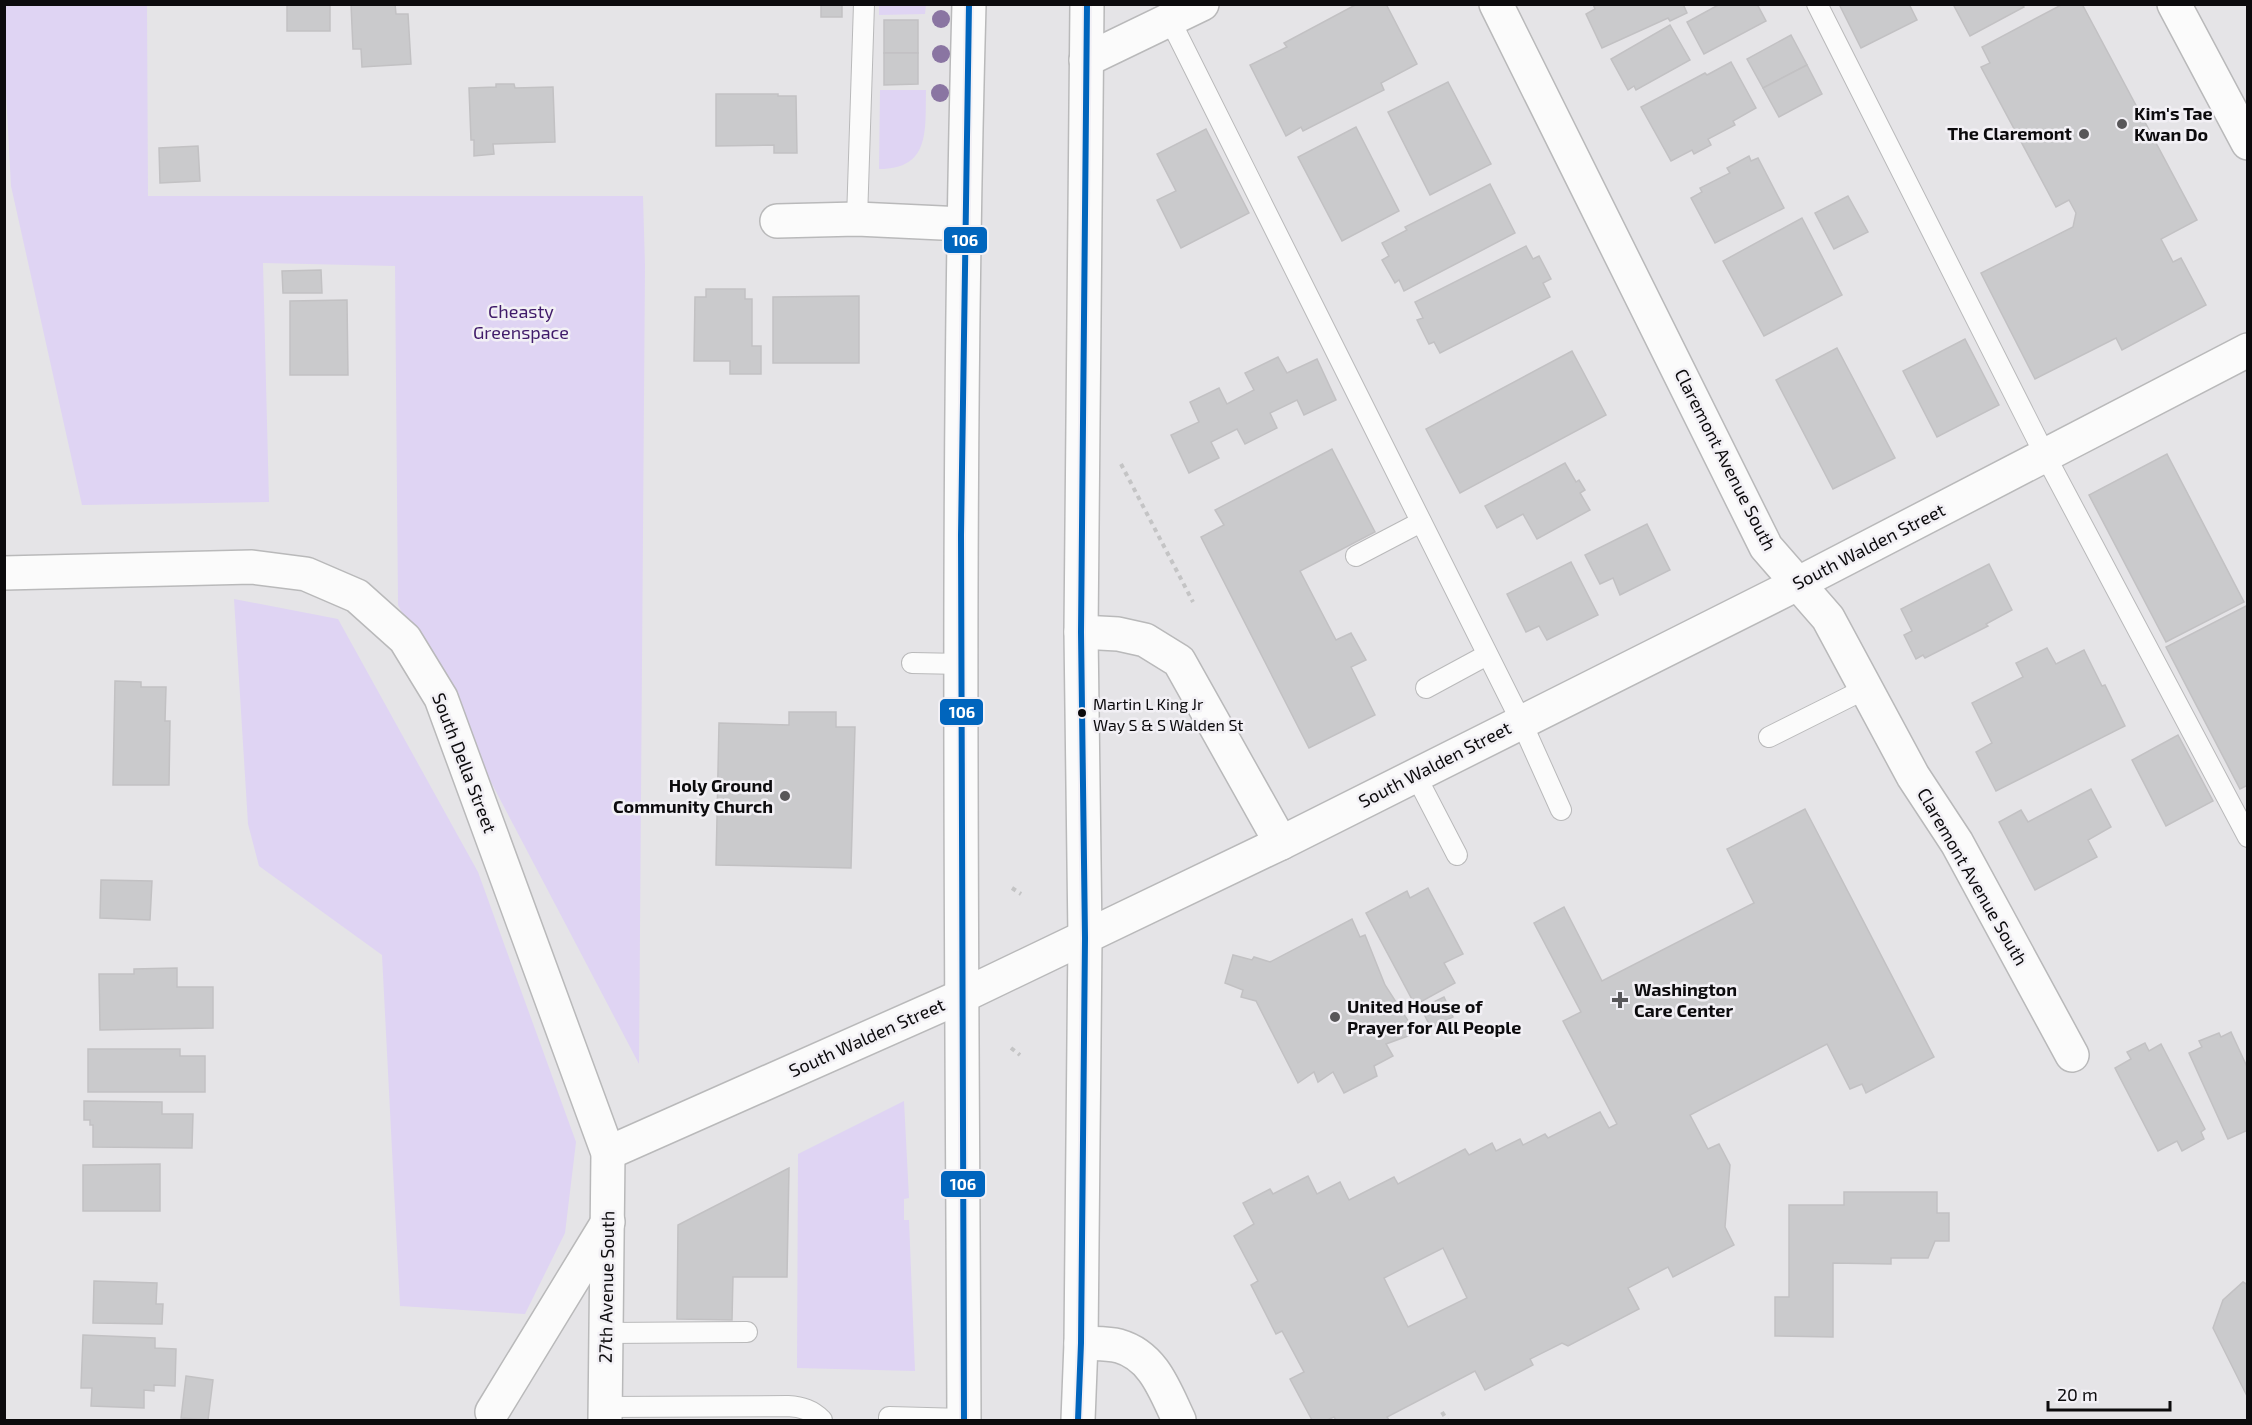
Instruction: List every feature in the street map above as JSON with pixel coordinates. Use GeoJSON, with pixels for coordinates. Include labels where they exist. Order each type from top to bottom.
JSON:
{"type":"FeatureCollection","features":[{"type":"Feature","properties":{"kind":"street"},"geometry":{"type":"LineString","coordinates":[[964,1420],[963,224],[969,4]]}},
{"type":"Feature","properties":{"kind":"street"},"geometry":{"type":"LineString","coordinates":[[1078,1420],[1081,1343],[1085,938],[1081,632],[1087,4]]}},
{"type":"Feature","properties":{"kind":"street"},"geometry":{"type":"LineString","coordinates":[[1086,60],[1202,4]]}},
{"type":"Feature","properties":{"kind":"street","name":"Claremont Avenue South"},"geometry":{"type":"LineString","coordinates":[[1496,4],[1766,547],[1828,618],[1913,776],[1957,843],[2072,1055]]}},
{"type":"Feature","properties":{"kind":"street"},"geometry":{"type":"LineString","coordinates":[[2174,4],[2247,143]]}},
{"type":"Feature","properties":{"kind":"street"},"geometry":{"type":"LineString","coordinates":[[777,221],[857,219],[963,224]]}},
{"type":"Feature","properties":{"kind":"street","name":"South Walden Street"},"geometry":{"type":"LineString","coordinates":[[608,1153],[962,996],[1281,843],[1797,584],[2247,350]]}},
{"type":"Feature","properties":{"kind":"street","name":"South Della Street"},"geometry":{"type":"LineString","coordinates":[[4,573],[252,567],[306,574],[357,596],[405,639],[441,698],[608,1153]]}},
{"type":"Feature","properties":{"kind":"street"},"geometry":{"type":"LineString","coordinates":[[1081,632],[1118,634],[1145,640],[1179,661],[1281,843]]}},
{"type":"Feature","properties":{"kind":"street","name":"27th Avenue South"},"geometry":{"type":"LineString","coordinates":[[605,1414],[608,1153]]}},
{"type":"Feature","properties":{"kind":"street"},"geometry":{"type":"LineString","coordinates":[[492,1412],[609,1221]]}},
{"type":"Feature","properties":{"kind":"street"},"geometry":{"type":"LineString","coordinates":[[1081,1343],[1119,1346],[1139,1355],[1156,1372],[1179,1420]]}},
{"type":"Feature","properties":{"kind":"lane"},"geometry":{"type":"LineString","coordinates":[[857,219],[864,4]]}},
{"type":"Feature","properties":{"kind":"lane"},"geometry":{"type":"LineString","coordinates":[[1817,4],[2045,455],[2247,837]]}},
{"type":"Feature","properties":{"kind":"lane"},"geometry":{"type":"LineString","coordinates":[[1170,20],[1521,721],[1561,810]]}},
{"type":"Feature","properties":{"kind":"lane"},"geometry":{"type":"LineString","coordinates":[[1356,556],[1421,522]]}},
{"type":"Feature","properties":{"kind":"lane"},"geometry":{"type":"LineString","coordinates":[[1426,688],[1487,655]]}},
{"type":"Feature","properties":{"kind":"lane"},"geometry":{"type":"LineString","coordinates":[[912,663],[962,664]]}},
{"type":"Feature","properties":{"kind":"lane"},"geometry":{"type":"LineString","coordinates":[[1769,737],[1867,688]]}},
{"type":"Feature","properties":{"kind":"lane"},"geometry":{"type":"LineString","coordinates":[[1416,776],[1457,855]]}},
{"type":"Feature","properties":{"kind":"lane"},"geometry":{"type":"LineString","coordinates":[[607,1333],[747,1332]]}},
{"type":"Feature","properties":{"kind":"lane"},"geometry":{"type":"LineString","coordinates":[[605,1414],[788,1406],[802,1407],[822,1420]]}},
{"type":"Feature","properties":{"kind":"lane"},"geometry":{"type":"LineString","coordinates":[[889,1420],[889,1417],[964,1420]]}},
{"type":"Feature","properties":{"kind":"path"},"geometry":{"type":"LineString","coordinates":[[1120,461],[1193,602]]}},
{"type":"Feature","properties":{"kind":"path"},"geometry":{"type":"LineString","coordinates":[[1012,888],[1021,894]]}},
{"type":"Feature","properties":{"kind":"path"},"geometry":{"type":"LineString","coordinates":[[1011,1048],[1020,1055]]}},
{"type":"Feature","properties":{"kind":"path"},"geometry":{"type":"LineString","coordinates":[[1442,1412],[1447,1420]]}},
{"type":"Feature","properties":{"kind":"green space","name":"Cheasty Greenspace"},"geometry":{"type":"Polygon","coordinates":[[[4,5],[147,5],[148,196],[643,196],[645,266],[639,1064],[398,605],[395,266],[263,263],[269,502],[82,505],[11,186],[4,5]]]}},
{"type":"Feature","properties":{"kind":"green space"},"geometry":{"type":"Polygon","coordinates":[[[879,5],[926,5],[925,14],[879,15],[879,5]]]}},
{"type":"Feature","properties":{"kind":"green space"},"geometry":{"type":"Polygon","coordinates":[[[880,90],[926,90],[926,119],[922,144],[916,155],[908,162],[896,167],[879,169],[880,90]]]}},
{"type":"Feature","properties":{"kind":"green space"},"geometry":{"type":"Polygon","coordinates":[[[234,599],[338,619],[478,872],[576,1142],[565,1233],[525,1314],[400,1306],[382,955],[259,866],[248,824],[234,599]]]}},
{"type":"Feature","properties":{"kind":"green space"},"geometry":{"type":"Polygon","coordinates":[[[904,1101],[909,1198],[904,1199],[904,1220],[909,1220],[915,1371],[797,1368],[798,1154],[904,1101]]]}},
{"type":"Feature","properties":{"kind":"building"},"geometry":{"type":"Polygon","coordinates":[[[287,4],[330,4],[330,31],[287,31],[287,4]]]}},
{"type":"Feature","properties":{"kind":"building"},"geometry":{"type":"Polygon","coordinates":[[[351,4],[395,4],[396,14],[408,14],[411,64],[362,67],[361,49],[353,49],[351,4]]]}},
{"type":"Feature","properties":{"kind":"building"},"geometry":{"type":"Polygon","coordinates":[[[821,4],[842,4],[842,17],[821,17],[821,4]]]}},
{"type":"Feature","properties":{"kind":"building"},"geometry":{"type":"Polygon","coordinates":[[[1357,4],[1386,4],[1417,64],[1381,83],[1384,90],[1303,131],[1301,127],[1286,136],[1250,65],[1287,47],[1284,43],[1357,4]]]}},
{"type":"Feature","properties":{"kind":"building"},"geometry":{"type":"Polygon","coordinates":[[[1593,4],[1683,4],[1687,13],[1670,21],[1668,18],[1602,48],[1586,14],[1595,9],[1593,4]]]}},
{"type":"Feature","properties":{"kind":"building"},"geometry":{"type":"Polygon","coordinates":[[[1720,4],[1757,4],[1766,21],[1704,54],[1687,22],[1720,4]]]}},
{"type":"Feature","properties":{"kind":"building"},"geometry":{"type":"Polygon","coordinates":[[[1839,4],[1909,4],[1917,20],[1861,48],[1839,4]]]}},
{"type":"Feature","properties":{"kind":"building"},"geometry":{"type":"Polygon","coordinates":[[[1953,4],[2022,4],[2024,7],[1970,36],[1953,4]]]}},
{"type":"Feature","properties":{"kind":"building","name":"The Claremont"},"geometry":{"type":"Polygon","coordinates":[[[2063,4],[2082,4],[2197,220],[2161,239],[2173,262],[2181,258],[2206,305],[2122,350],[2116,338],[2035,379],[1981,273],[2073,227],[2076,213],[2069,200],[2056,207],[1981,67],[1990,63],[1982,47],[2063,4]]]}},
{"type":"Feature","properties":{"kind":"building"},"geometry":{"type":"Polygon","coordinates":[[[884,20],[918,20],[918,53],[884,53],[884,20]]]}},
{"type":"Feature","properties":{"kind":"building"},"geometry":{"type":"Polygon","coordinates":[[[1670,25],[1690,60],[1636,90],[1634,86],[1628,90],[1611,59],[1670,25]]]}},
{"type":"Feature","properties":{"kind":"building"},"geometry":{"type":"Polygon","coordinates":[[[1791,35],[1807,65],[1763,88],[1747,59],[1791,35]]]}},
{"type":"Feature","properties":{"kind":"building"},"geometry":{"type":"Polygon","coordinates":[[[884,53],[918,53],[918,84],[884,85],[884,53]]]}},
{"type":"Feature","properties":{"kind":"building"},"geometry":{"type":"Polygon","coordinates":[[[1731,62],[1756,108],[1733,121],[1735,125],[1708,139],[1711,145],[1694,154],[1692,150],[1671,161],[1641,107],[1731,62]]]}},
{"type":"Feature","properties":{"kind":"building"},"geometry":{"type":"Polygon","coordinates":[[[1807,65],[1822,94],[1779,117],[1763,88],[1807,65]]]}},
{"type":"Feature","properties":{"kind":"building"},"geometry":{"type":"Polygon","coordinates":[[[1448,82],[1491,164],[1430,195],[1388,112],[1448,82]]]}},
{"type":"Feature","properties":{"kind":"building"},"geometry":{"type":"Polygon","coordinates":[[[496,84],[514,84],[515,88],[553,87],[555,142],[493,144],[494,154],[474,156],[474,140],[471,140],[469,88],[496,87],[496,84]]]}},
{"type":"Feature","properties":{"kind":"building"},"geometry":{"type":"Polygon","coordinates":[[[716,94],[796,96],[797,153],[774,153],[774,145],[716,146],[716,94]]]}},
{"type":"Feature","properties":{"kind":"building"},"geometry":{"type":"Polygon","coordinates":[[[1356,127],[1399,211],[1342,241],[1298,157],[1356,127]]]}},
{"type":"Feature","properties":{"kind":"building"},"geometry":{"type":"Polygon","coordinates":[[[1206,129],[1249,213],[1181,248],[1157,200],[1176,191],[1157,154],[1206,129]]]}},
{"type":"Feature","properties":{"kind":"building"},"geometry":{"type":"Polygon","coordinates":[[[198,146],[200,181],[160,183],[159,148],[198,146]]]}},
{"type":"Feature","properties":{"kind":"building"},"geometry":{"type":"Polygon","coordinates":[[[1749,156],[1751,161],[1758,158],[1784,208],[1715,243],[1691,198],[1702,192],[1700,188],[1730,173],[1727,168],[1749,156]]]}},
{"type":"Feature","properties":{"kind":"building"},"geometry":{"type":"Polygon","coordinates":[[[1490,184],[1515,233],[1404,291],[1399,280],[1395,283],[1382,260],[1389,256],[1382,243],[1407,230],[1405,227],[1490,184]]]}},
{"type":"Feature","properties":{"kind":"building"},"geometry":{"type":"Polygon","coordinates":[[[1848,196],[1868,232],[1834,249],[1815,213],[1848,196]]]}},
{"type":"Feature","properties":{"kind":"building"},"geometry":{"type":"Polygon","coordinates":[[[1802,218],[1842,295],[1764,336],[1723,261],[1802,218]]]}},
{"type":"Feature","properties":{"kind":"building"},"geometry":{"type":"Polygon","coordinates":[[[1526,246],[1533,259],[1539,256],[1551,279],[1543,283],[1550,297],[1440,353],[1434,342],[1429,344],[1417,320],[1423,318],[1415,302],[1526,246]]]}},
{"type":"Feature","properties":{"kind":"building"},"geometry":{"type":"Polygon","coordinates":[[[321,270],[322,293],[283,293],[282,271],[321,270]]]}},
{"type":"Feature","properties":{"kind":"building"},"geometry":{"type":"Polygon","coordinates":[[[706,289],[745,289],[745,299],[752,299],[752,346],[761,346],[761,374],[730,374],[730,361],[694,361],[695,297],[706,297],[706,289]]]}},
{"type":"Feature","properties":{"kind":"building"},"geometry":{"type":"Polygon","coordinates":[[[859,296],[859,363],[773,363],[773,297],[859,296]]]}},
{"type":"Feature","properties":{"kind":"building"},"geometry":{"type":"Polygon","coordinates":[[[347,300],[348,375],[290,375],[290,301],[347,300]]]}},
{"type":"Feature","properties":{"kind":"building"},"geometry":{"type":"Polygon","coordinates":[[[1965,339],[1999,405],[1937,437],[1903,371],[1965,339]]]}},
{"type":"Feature","properties":{"kind":"building"},"geometry":{"type":"Polygon","coordinates":[[[1837,348],[1895,458],[1833,489],[1776,380],[1837,348]]]}},
{"type":"Feature","properties":{"kind":"building"},"geometry":{"type":"Polygon","coordinates":[[[1572,351],[1606,415],[1460,493],[1426,429],[1572,351]]]}},
{"type":"Feature","properties":{"kind":"building"},"geometry":{"type":"Polygon","coordinates":[[[1278,357],[1287,373],[1317,359],[1336,400],[1304,415],[1297,400],[1270,413],[1277,428],[1245,444],[1237,429],[1211,442],[1219,458],[1189,473],[1171,435],[1199,422],[1190,402],[1219,388],[1227,404],[1254,390],[1245,373],[1278,357]]]}},
{"type":"Feature","properties":{"kind":"building"},"geometry":{"type":"Polygon","coordinates":[[[1332,449],[1375,532],[1300,571],[1336,640],[1351,633],[1366,660],[1351,667],[1375,715],[1309,748],[1201,537],[1224,525],[1215,510],[1332,449]]]}},
{"type":"Feature","properties":{"kind":"building"},"geometry":{"type":"Polygon","coordinates":[[[2167,454],[2244,602],[2166,642],[2089,495],[2167,454]]]}},
{"type":"Feature","properties":{"kind":"building"},"geometry":{"type":"Polygon","coordinates":[[[1565,463],[1576,482],[1579,480],[1585,490],[1580,493],[1590,510],[1537,539],[1523,514],[1497,528],[1485,506],[1565,463]]]}},
{"type":"Feature","properties":{"kind":"building"},"geometry":{"type":"Polygon","coordinates":[[[1647,524],[1670,570],[1620,595],[1613,578],[1600,584],[1585,555],[1647,524]]]}},
{"type":"Feature","properties":{"kind":"building"},"geometry":{"type":"Polygon","coordinates":[[[1571,562],[1598,615],[1547,640],[1539,626],[1526,632],[1507,594],[1571,562]]]}},
{"type":"Feature","properties":{"kind":"building"},"geometry":{"type":"Polygon","coordinates":[[[1989,564],[2012,610],[1986,624],[1988,626],[1925,658],[1923,655],[1916,659],[1904,635],[1912,631],[1901,609],[1989,564]]]}},
{"type":"Feature","properties":{"kind":"building"},"geometry":{"type":"Polygon","coordinates":[[[2248,605],[2248,785],[2240,789],[2166,647],[2248,605]]]}},
{"type":"Feature","properties":{"kind":"building"},"geometry":{"type":"Polygon","coordinates":[[[2047,648],[2056,664],[2084,650],[2102,686],[2105,685],[2125,726],[1996,791],[1976,752],[1992,743],[1972,703],[2023,677],[2016,663],[2047,648]]]}},
{"type":"Feature","properties":{"kind":"building"},"geometry":{"type":"Polygon","coordinates":[[[115,681],[141,682],[141,687],[166,687],[165,721],[170,721],[169,785],[113,785],[115,681]]]}},
{"type":"Feature","properties":{"kind":"building","name":"Holy Ground Community Church"},"geometry":{"type":"Polygon","coordinates":[[[789,712],[836,712],[836,727],[855,727],[851,868],[716,865],[719,723],[789,725],[789,712]]]}},
{"type":"Feature","properties":{"kind":"building"},"geometry":{"type":"Polygon","coordinates":[[[2178,735],[2213,801],[2166,826],[2132,760],[2178,735]]]}},
{"type":"Feature","properties":{"kind":"building"},"geometry":{"type":"Polygon","coordinates":[[[2091,789],[2111,827],[2088,840],[2097,857],[2035,890],[1999,822],[2021,810],[2028,822],[2091,789]]]}},
{"type":"Feature","properties":{"kind":"building"},"geometry":{"type":"Polygon","coordinates":[[[1805,809],[1934,1057],[1866,1093],[1862,1084],[1850,1089],[1827,1044],[1690,1115],[1708,1149],[1719,1144],[1730,1165],[1725,1227],[1734,1245],[1673,1277],[1668,1267],[1628,1288],[1639,1309],[1568,1346],[1562,1343],[1530,1359],[1533,1365],[1485,1390],[1475,1371],[1387,1417],[1389,1420],[1336,1420],[1334,1417],[1327,1420],[1312,1420],[1290,1379],[1304,1372],[1282,1331],[1276,1334],[1251,1285],[1258,1281],[1234,1236],[1254,1224],[1243,1203],[1270,1189],[1273,1194],[1308,1176],[1317,1194],[1340,1182],[1349,1200],[1394,1177],[1398,1184],[1465,1149],[1469,1155],[1492,1143],[1496,1151],[1520,1139],[1523,1145],[1545,1134],[1548,1138],[1600,1112],[1609,1128],[1617,1124],[1563,1021],[1581,1012],[1534,923],[1564,907],[1602,981],[1754,903],[1727,849],[1805,809]],[[1443,1248],[1384,1278],[1408,1327],[1467,1298],[1443,1248]]]}},
{"type":"Feature","properties":{"kind":"building"},"geometry":{"type":"Polygon","coordinates":[[[101,880],[152,881],[150,920],[100,918],[101,880]]]}},
{"type":"Feature","properties":{"kind":"building"},"geometry":{"type":"Polygon","coordinates":[[[1428,888],[1463,954],[1444,963],[1455,983],[1415,1005],[1366,913],[1407,891],[1410,898],[1428,888]]]}},
{"type":"Feature","properties":{"kind":"building","name":"United House of Prayer for All People"},"geometry":{"type":"Polygon","coordinates":[[[1352,919],[1360,937],[1365,935],[1385,985],[1416,1033],[1386,1044],[1393,1056],[1374,1066],[1377,1076],[1344,1093],[1333,1072],[1318,1082],[1314,1072],[1298,1083],[1256,1001],[1241,997],[1243,990],[1225,983],[1233,955],[1252,960],[1254,957],[1270,962],[1352,919]]]}},
{"type":"Feature","properties":{"kind":"building"},"geometry":{"type":"Polygon","coordinates":[[[177,968],[177,987],[213,987],[213,1028],[100,1030],[99,974],[134,974],[134,969],[177,968]]]}},
{"type":"Feature","properties":{"kind":"building"},"geometry":{"type":"Polygon","coordinates":[[[1444,997],[1453,1017],[1431,1028],[1421,1008],[1444,997]]]}},
{"type":"Feature","properties":{"kind":"building"},"geometry":{"type":"Polygon","coordinates":[[[2231,1032],[2248,1069],[2248,1130],[2228,1139],[2189,1053],[2202,1047],[2199,1041],[2219,1033],[2221,1037],[2231,1032]]]}},
{"type":"Feature","properties":{"kind":"building"},"geometry":{"type":"Polygon","coordinates":[[[2145,1043],[2149,1051],[2161,1044],[2205,1129],[2201,1132],[2204,1139],[2182,1151],[2177,1141],[2158,1151],[2115,1068],[2131,1059],[2127,1052],[2145,1043]]]}},
{"type":"Feature","properties":{"kind":"building"},"geometry":{"type":"Polygon","coordinates":[[[88,1049],[180,1049],[180,1056],[205,1056],[205,1092],[88,1092],[88,1049]]]}},
{"type":"Feature","properties":{"kind":"building"},"geometry":{"type":"Polygon","coordinates":[[[84,1101],[162,1102],[162,1114],[193,1114],[192,1148],[93,1147],[93,1125],[90,1125],[90,1120],[84,1120],[84,1101]]]}},
{"type":"Feature","properties":{"kind":"building"},"geometry":{"type":"Polygon","coordinates":[[[160,1164],[160,1211],[83,1211],[83,1165],[160,1164]]]}},
{"type":"Feature","properties":{"kind":"building"},"geometry":{"type":"Polygon","coordinates":[[[789,1168],[787,1277],[733,1277],[732,1320],[677,1319],[678,1225],[789,1168]]]}},
{"type":"Feature","properties":{"kind":"building"},"geometry":{"type":"Polygon","coordinates":[[[1844,1192],[1937,1192],[1937,1213],[1949,1213],[1949,1241],[1935,1241],[1928,1258],[1891,1258],[1891,1264],[1833,1263],[1833,1337],[1775,1336],[1775,1297],[1789,1297],[1789,1205],[1844,1205],[1844,1192]]]}},
{"type":"Feature","properties":{"kind":"building"},"geometry":{"type":"Polygon","coordinates":[[[94,1281],[157,1283],[156,1304],[163,1304],[162,1324],[93,1323],[94,1281]]]}},
{"type":"Feature","properties":{"kind":"building"},"geometry":{"type":"Polygon","coordinates":[[[2243,1282],[2248,1285],[2248,1398],[2213,1328],[2223,1300],[2243,1282]]]}},
{"type":"Feature","properties":{"kind":"building"},"geometry":{"type":"Polygon","coordinates":[[[83,1335],[155,1338],[155,1348],[176,1349],[175,1386],[154,1385],[154,1391],[144,1390],[144,1408],[91,1406],[92,1388],[81,1388],[83,1335]]]}},
{"type":"Feature","properties":{"kind":"building"},"geometry":{"type":"Polygon","coordinates":[[[186,1376],[213,1380],[208,1420],[181,1418],[186,1376]]]}},
{"type":"Feature","properties":{"kind":"transit line","name":"106"},"geometry":{"type":"LineString","coordinates":[[964,1420],[961,535],[969,4]]}},
{"type":"Feature","properties":{"kind":"transit line","name":"106"},"geometry":{"type":"LineString","coordinates":[[1078,1420],[1081,1343],[1085,938],[1081,632],[1087,4]]}},
{"type":"Feature","properties":{"kind":"place","name":"Kim's Tae Kwan Do"},"geometry":{"type":"Point","coordinates":[2122,124]}},
{"type":"Feature","properties":{"kind":"place","name":"The Claremont"},"geometry":{"type":"Point","coordinates":[2084,134]}},
{"type":"Feature","properties":{"kind":"place","name":"Martin L King Jr Way S & S Walden St"},"geometry":{"type":"Point","coordinates":[1082,713]}},
{"type":"Feature","properties":{"kind":"place","name":"Holy Ground Community Church"},"geometry":{"type":"Point","coordinates":[785,796]}},
{"type":"Feature","properties":{"kind":"place","name":"Washington Care Center"},"geometry":{"type":"Point","coordinates":[1620,1000]}},
{"type":"Feature","properties":{"kind":"place","name":"United House of Prayer for All People"},"geometry":{"type":"Point","coordinates":[1335,1017]}}]}
